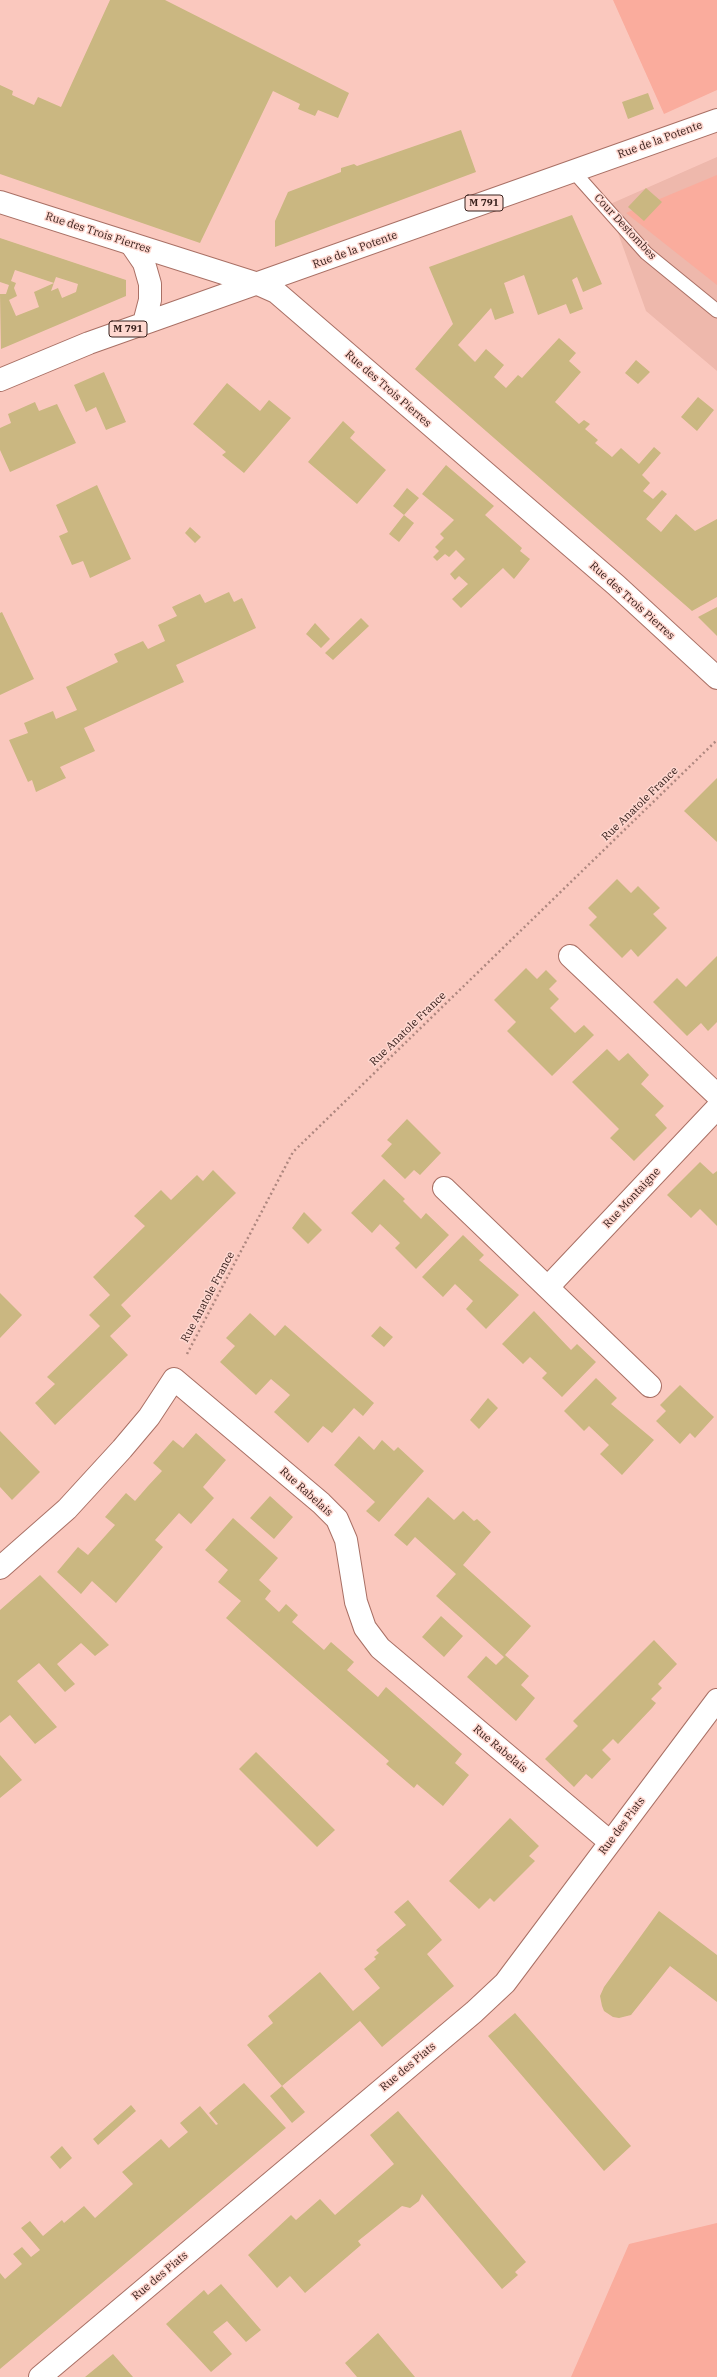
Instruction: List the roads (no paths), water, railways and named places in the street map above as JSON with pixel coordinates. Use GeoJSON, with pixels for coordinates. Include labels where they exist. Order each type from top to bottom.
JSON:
{"type":"FeatureCollection","features":[{"type":"Feature","properties":{"kind":"street","name":"Rue de la Potente"},"geometry":{"type":"LineString","coordinates":[[0,380],[144,324],[715,120]]}},
{"type":"Feature","properties":{"kind":"street","name":"Rue des Trois Pierres"},"geometry":{"type":"LineString","coordinates":[[0,202],[258,284],[287,300],[616,585],[717,678]]}},
{"type":"Feature","properties":{"kind":"street"},"geometry":{"type":"LineString","coordinates":[[131,244],[144,263],[150,284],[150,300],[144,324]]}},
{"type":"Feature","properties":{"kind":"street"},"geometry":{"type":"LineString","coordinates":[[570,956],[717,1094]]}},
{"type":"Feature","properties":{"kind":"street","name":"Rue Montaigne"},"geometry":{"type":"LineString","coordinates":[[548,1287],[717,1108]]}},
{"type":"Feature","properties":{"kind":"street"},"geometry":{"type":"LineString","coordinates":[[444,1188],[650,1386]]}},
{"type":"Feature","properties":{"kind":"street","name":"Rue Rabelais"},"geometry":{"type":"LineString","coordinates":[[3,1560],[67,1509],[149,1417],[174,1379],[321,1502],[337,1519],[346,1540],[358,1608],[365,1628],[380,1648],[610,1842]]}},
{"type":"Feature","properties":{"kind":"street","name":"Rue des Piats"},"geometry":{"type":"LineString","coordinates":[[40,2377],[468,2017],[505,1983],[717,1700]]}},
{"type":"Feature","properties":{"kind":"lane","name":"Cour Destombes"},"geometry":{"type":"LineString","coordinates":[[573,171],[646,253],[717,311]]}}]}
